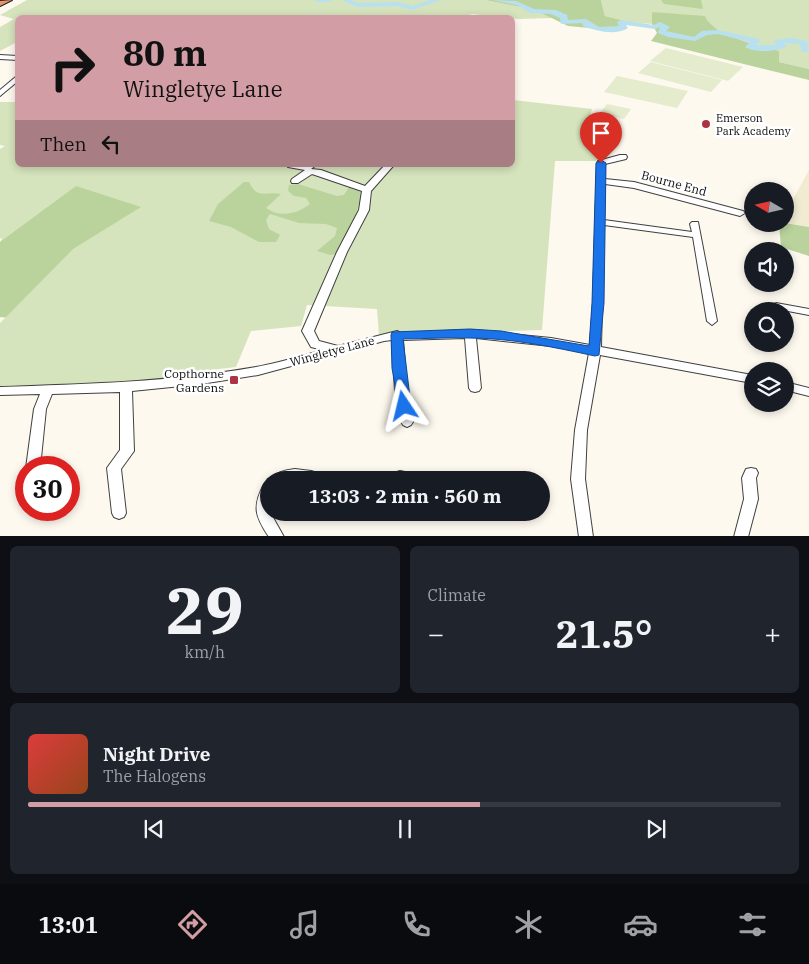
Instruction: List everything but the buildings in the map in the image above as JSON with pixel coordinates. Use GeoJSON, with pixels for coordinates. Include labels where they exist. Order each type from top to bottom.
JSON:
{"type":"FeatureCollection","features":[{"type":"Feature","properties":{"kind":"highway"},"geometry":{"type":"LineString","coordinates":[[0,4],[8,0]]}},
{"type":"Feature","properties":{"kind":"street"},"geometry":{"type":"LineString","coordinates":[[0,57],[15,58]]}},
{"type":"Feature","properties":{"kind":"street"},"geometry":{"type":"LineString","coordinates":[[0,94],[15,80]]}},
{"type":"Feature","properties":{"kind":"street"},"geometry":{"type":"LineString","coordinates":[[586,536],[578,479],[579,457],[595,352],[601,163],[623,157]]}},
{"type":"Feature","properties":{"kind":"street"},"geometry":{"type":"LineString","coordinates":[[337,349],[316,344],[308,331],[342,252],[364,210],[367,190],[388,167]]}},
{"type":"Feature","properties":{"kind":"street"},"geometry":{"type":"LineString","coordinates":[[295,181],[310,171],[318,172],[367,190]]}},
{"type":"Feature","properties":{"kind":"street","name":"Bourne End"},"geometry":{"type":"LineString","coordinates":[[600,181],[634,185],[740,213]]}},
{"type":"Feature","properties":{"kind":"street"},"geometry":{"type":"LineString","coordinates":[[600,222],[696,235]]}},
{"type":"Feature","properties":{"kind":"street"},"geometry":{"type":"LineString","coordinates":[[695,224],[712,321]]}},
{"type":"Feature","properties":{"kind":"street"},"geometry":{"type":"LineString","coordinates":[[794,309],[809,312]]}},
{"type":"Feature","properties":{"kind":"street"},"geometry":{"type":"LineString","coordinates":[[470,334],[475,388]]}},
{"type":"Feature","properties":{"kind":"street","name":"Wingletye Lane"},"geometry":{"type":"LineString","coordinates":[[0,391],[126,387],[239,374],[397,335],[470,334],[551,342],[595,352],[744,378]]}},
{"type":"Feature","properties":{"kind":"street"},"geometry":{"type":"LineString","coordinates":[[397,335],[401,390],[407,422]]}},
{"type":"Feature","properties":{"kind":"street"},"geometry":{"type":"LineString","coordinates":[[305,358],[316,344]]}},
{"type":"Feature","properties":{"kind":"street"},"geometry":{"type":"LineString","coordinates":[[119,513],[114,468],[128,451],[126,387]]}},
{"type":"Feature","properties":{"kind":"street"},"geometry":{"type":"LineString","coordinates":[[794,388],[809,392]]}},
{"type":"Feature","properties":{"kind":"street"},"geometry":{"type":"LineString","coordinates":[[34,456],[40,409],[48,390]]}},
{"type":"Feature","properties":{"kind":"street"},"geometry":{"type":"LineString","coordinates":[[741,536],[751,499],[749,478],[751,473]]}},
{"type":"Feature","properties":{"kind":"street"},"geometry":{"type":"LineString","coordinates":[[266,521],[277,536]]}},
{"type":"Feature","properties":{"kind":"shaded area"},"geometry":{"type":"Polygon","coordinates":[[[809,170],[809,227],[794,224],[794,198],[809,170]]]}},
{"type":"Feature","properties":{"kind":"green space"},"geometry":{"type":"Polygon","coordinates":[[[27,0],[485,0],[535,10],[554,18],[518,19],[515,19],[515,15],[472,14],[15,15],[15,43],[0,51],[0,27],[14,19],[0,15],[27,0]]]}},
{"type":"Feature","properties":{"kind":"green space"},"geometry":{"type":"Polygon","coordinates":[[[485,0],[601,0],[605,16],[630,22],[623,27],[611,30],[568,26],[535,10],[485,0]]]}},
{"type":"Feature","properties":{"kind":"green space"},"geometry":{"type":"Polygon","coordinates":[[[601,0],[809,0],[809,69],[779,62],[779,51],[734,38],[708,24],[652,12],[652,24],[630,22],[605,16],[601,0]]]}},
{"type":"Feature","properties":{"kind":"green space"},"geometry":{"type":"Polygon","coordinates":[[[661,0],[701,0],[703,9],[664,4],[661,0]]]}},
{"type":"Feature","properties":{"kind":"green space"},"geometry":{"type":"Polygon","coordinates":[[[652,12],[705,16],[717,29],[727,34],[749,43],[779,51],[779,62],[809,69],[809,80],[651,41],[657,33],[652,24],[652,12]]]}},
{"type":"Feature","properties":{"kind":"green space"},"geometry":{"type":"Polygon","coordinates":[[[666,48],[743,67],[728,81],[650,61],[666,48]]]}},
{"type":"Feature","properties":{"kind":"green space"},"geometry":{"type":"Polygon","coordinates":[[[651,62],[722,80],[711,92],[638,73],[651,62]]]}},
{"type":"Feature","properties":{"kind":"green space"},"geometry":{"type":"Polygon","coordinates":[[[617,76],[688,91],[677,108],[604,92],[617,76]]]}},
{"type":"Feature","properties":{"kind":"green space"},"geometry":{"type":"Polygon","coordinates":[[[515,100],[592,109],[589,120],[616,127],[605,154],[595,161],[555,161],[542,330],[379,335],[377,309],[307,305],[301,326],[251,331],[236,367],[177,374],[136,386],[0,390],[0,323],[5,318],[0,317],[0,242],[2,239],[0,238],[0,149],[5,146],[0,145],[0,102],[15,102],[15,167],[515,167],[515,100]]]}},
{"type":"Feature","properties":{"kind":"green space"},"geometry":{"type":"Polygon","coordinates":[[[607,104],[631,109],[624,119],[600,113],[607,104]]]}},
{"type":"Feature","properties":{"kind":"green space"},"geometry":{"type":"Polygon","coordinates":[[[244,182],[249,182],[255,191],[262,194],[281,194],[266,208],[283,214],[300,210],[310,204],[306,198],[294,196],[288,191],[289,185],[298,184],[337,196],[344,195],[349,187],[357,188],[362,194],[354,220],[336,254],[330,255],[317,251],[335,236],[337,228],[326,224],[299,223],[270,214],[266,220],[269,229],[280,235],[276,242],[259,242],[231,227],[209,221],[218,204],[244,182]]]}},
{"type":"Feature","properties":{"kind":"green space"},"geometry":{"type":"Polygon","coordinates":[[[76,186],[141,207],[73,249],[6,317],[0,317],[0,242],[76,186]]]}},
{"type":"Feature","properties":{"kind":"green space"},"geometry":{"type":"Polygon","coordinates":[[[794,224],[809,227],[809,256],[794,251],[794,242],[781,242],[780,232],[794,232],[794,224]]]}},
{"type":"Feature","properties":{"kind":"waterway"},"geometry":{"type":"LineString","coordinates":[[317,0],[329,0]]}},
{"type":"Feature","properties":{"kind":"waterway"},"geometry":{"type":"LineString","coordinates":[[345,0],[357,5],[398,4],[412,8],[438,0]]}},
{"type":"Feature","properties":{"kind":"waterway"},"geometry":{"type":"LineString","coordinates":[[495,0],[516,3],[536,12],[556,12],[564,17],[564,22],[584,20],[586,24],[598,29],[624,28],[621,22],[655,27],[660,24],[666,27],[661,31],[668,35],[695,39],[705,33],[718,32],[756,41],[749,47],[771,48],[783,46],[778,42],[791,40],[804,43],[805,50],[809,50]]}},
{"type":"Feature","properties":{"kind":"place","name":"Emerson Park Academy"},"geometry":{"type":"Point","coordinates":[706,124]}},
{"type":"Feature","properties":{"kind":"place","name":"Copthorne Gardens"},"geometry":{"type":"Point","coordinates":[234,380]}},
{"type":"Feature","properties":{"kind":"route"},"geometry":{"type":"LineString","coordinates":[[404,406],[398,368],[397,335],[470,334],[501,336],[551,342],[595,352],[601,163]]}}]}
